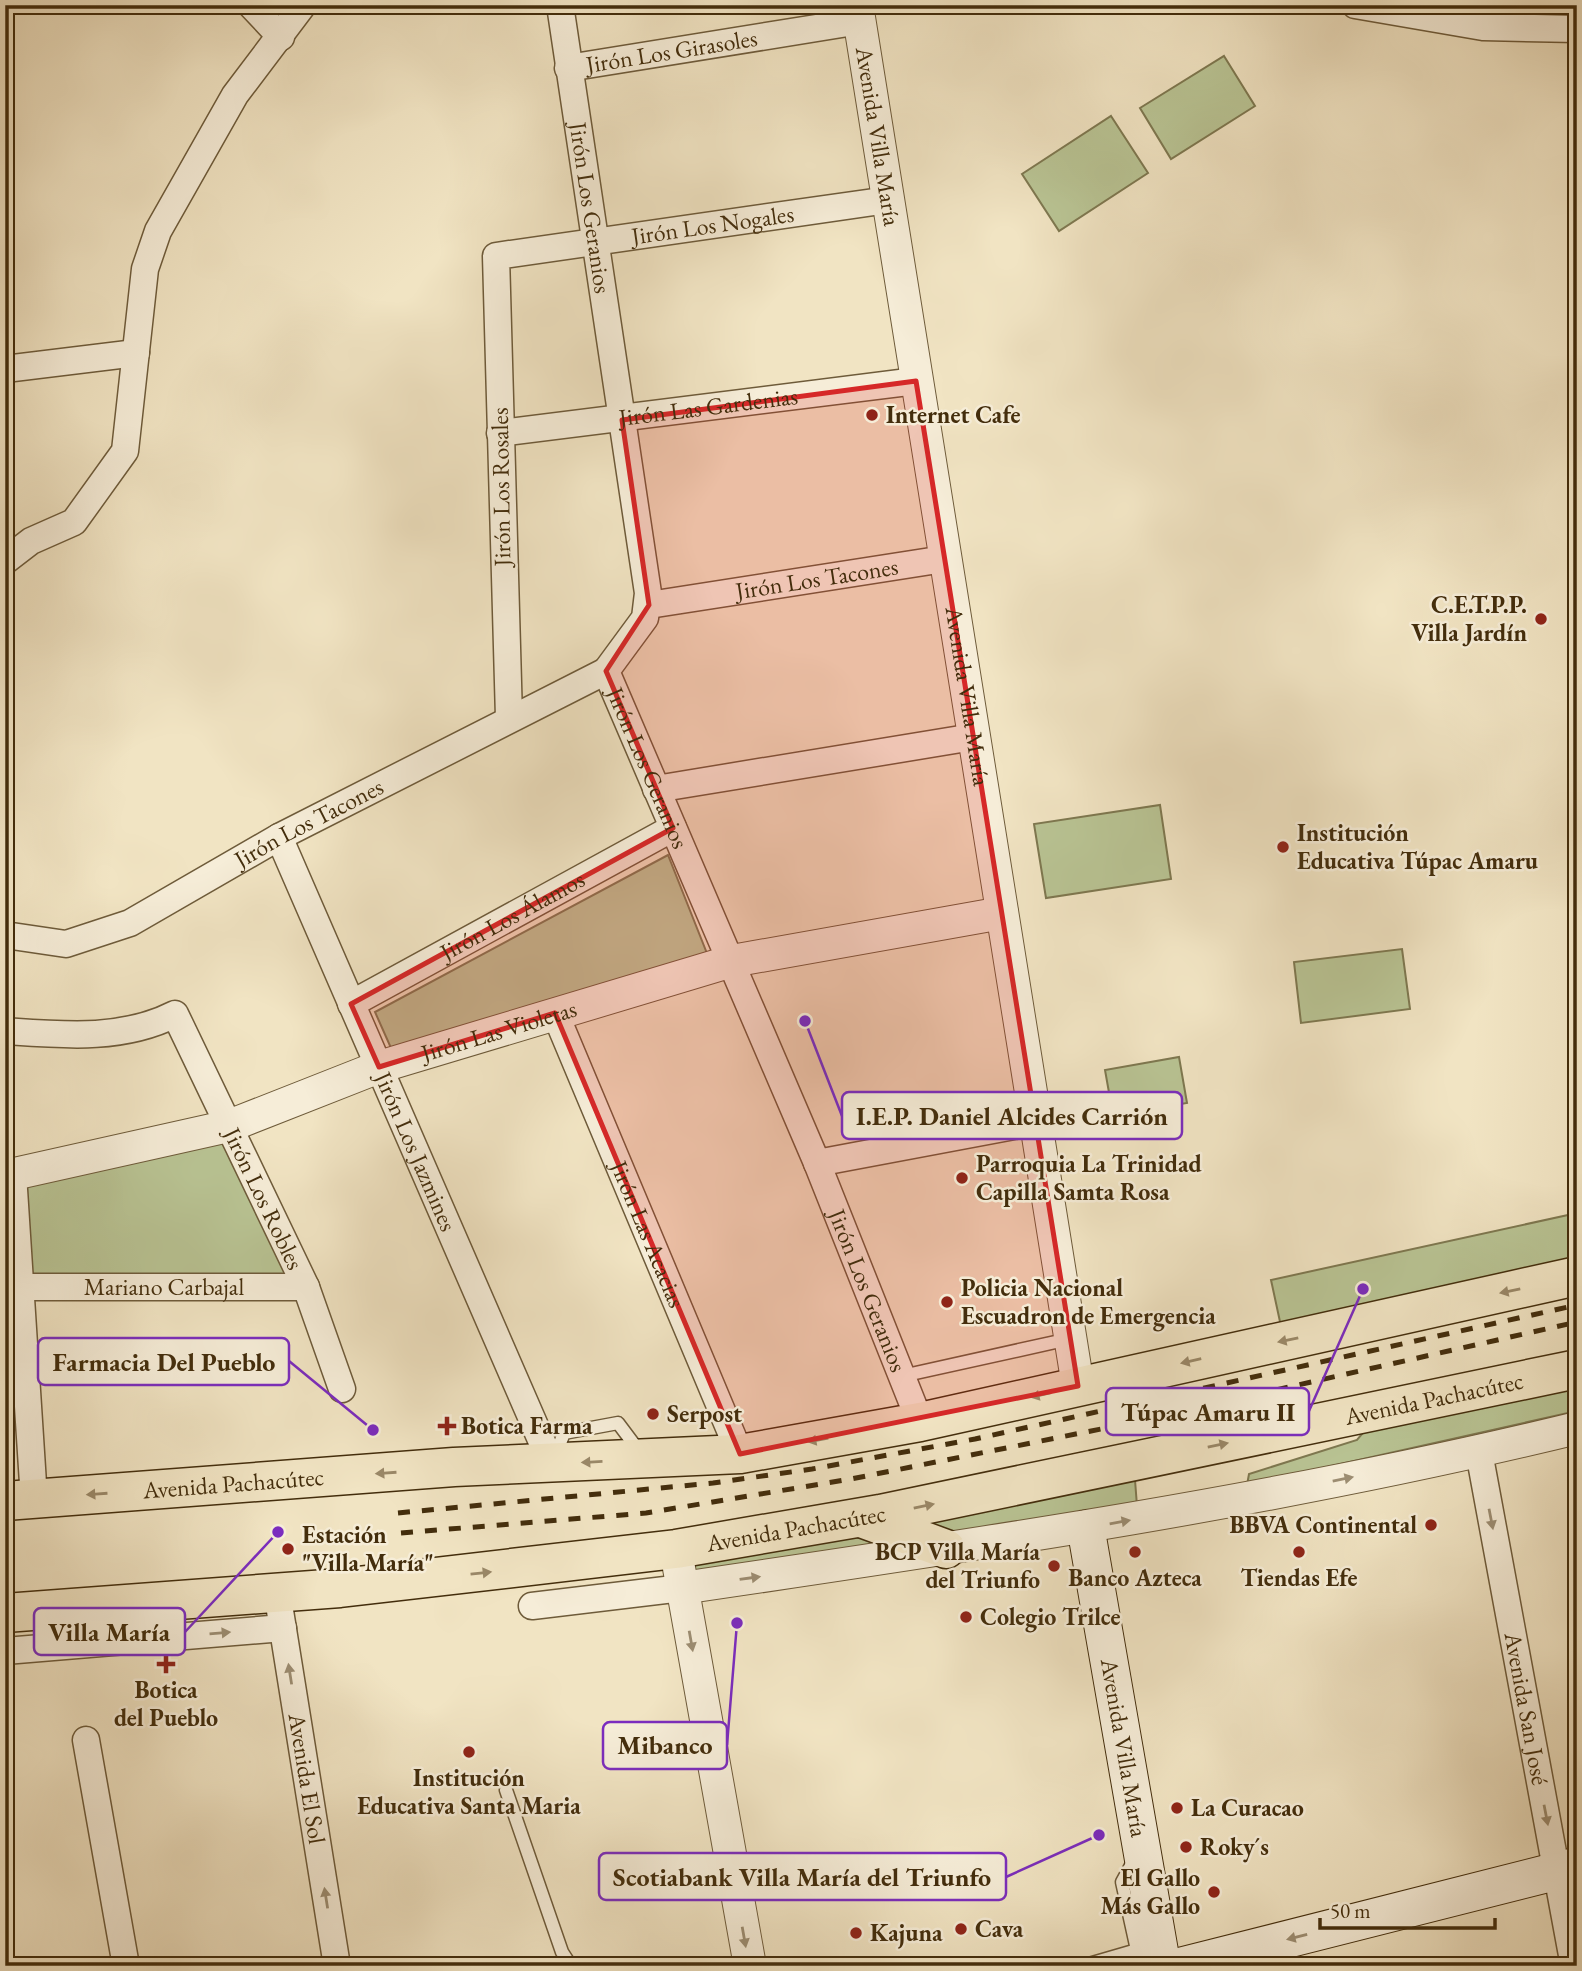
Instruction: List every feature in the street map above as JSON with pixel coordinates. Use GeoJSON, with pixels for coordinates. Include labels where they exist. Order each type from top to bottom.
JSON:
{"type":"FeatureCollection","features":[{"type":"Feature","properties":{"kind":"main road","name":"Avenida Pachacútec"},"geometry":{"type":"LineString","coordinates":[[19,1500],[454,1467],[552,1465],[740,1454],[920,1422],[1577,1276]]}},
{"type":"Feature","properties":{"kind":"main road","name":"Avenida Pachacútec"},"geometry":{"type":"LineString","coordinates":[[5,1613],[280,1610],[463,1575],[676,1549],[861,1518],[1577,1369]]}},
{"type":"Feature","properties":{"kind":"main road"},"geometry":{"type":"LineString","coordinates":[[861,1518],[946,1549]]}},
{"type":"Feature","properties":{"kind":"main road","name":"Avenida Villa María"},"geometry":{"type":"LineString","coordinates":[[1086,1529],[1141,1847],[1152,1960]]}},
{"type":"Feature","properties":{"kind":"main road"},"geometry":{"type":"LineString","coordinates":[[1182,1966],[1567,1869]]}},
{"type":"Feature","properties":{"kind":"street"},"geometry":{"type":"LineString","coordinates":[[251,5],[281,37]]}},
{"type":"Feature","properties":{"kind":"street"},"geometry":{"type":"LineString","coordinates":[[5,561],[31,541],[74,522],[125,451],[145,269],[158,231],[235,95],[303,5]]}},
{"type":"Feature","properties":{"kind":"street","name":"Jirón Los Geranios"},"geometry":{"type":"LineString","coordinates":[[560,5],[649,606],[639,628],[606,670],[817,1163],[920,1422]]}},
{"type":"Feature","properties":{"kind":"street"},"geometry":{"type":"LineString","coordinates":[[1355,5],[1447,13],[1483,27],[1577,29]]}},
{"type":"Feature","properties":{"kind":"street","name":"Jirón Los Girasoles"},"geometry":{"type":"LineString","coordinates":[[568,68],[859,13]]}},
{"type":"Feature","properties":{"kind":"street","name":"Avenida Villa María"},"geometry":{"type":"LineString","coordinates":[[859,13],[1078,1386]]}},
{"type":"Feature","properties":{"kind":"street","name":"Jirón Los Nogales"},"geometry":{"type":"LineString","coordinates":[[496,257],[888,200]]}},
{"type":"Feature","properties":{"kind":"street","name":"Jirón Los Rosales"},"geometry":{"type":"LineString","coordinates":[[496,257],[509,718]]}},
{"type":"Feature","properties":{"kind":"street"},"geometry":{"type":"LineString","coordinates":[[5,369],[136,353]]}},
{"type":"Feature","properties":{"kind":"street","name":"Jirón Las Gardenias"},"geometry":{"type":"LineString","coordinates":[[500,433],[622,420],[916,381]]}},
{"type":"Feature","properties":{"kind":"street","name":"Jirón Los Tacones"},"geometry":{"type":"LineString","coordinates":[[649,606],[944,559]]}},
{"type":"Feature","properties":{"kind":"street","name":"Jirón Los Tacones"},"geometry":{"type":"LineString","coordinates":[[5,935],[66,944],[130,923],[279,837],[606,670]]}},
{"type":"Feature","properties":{"kind":"street"},"geometry":{"type":"LineString","coordinates":[[656,789],[973,737]]}},
{"type":"Feature","properties":{"kind":"street","name":"Jirón Los Álamos"},"geometry":{"type":"LineString","coordinates":[[351,1004],[673,828]]}},
{"type":"Feature","properties":{"kind":"street","name":"Jirón Los Jazmines"},"geometry":{"type":"LineString","coordinates":[[279,837],[552,1465]]}},
{"type":"Feature","properties":{"kind":"street","name":"Jirón Las Violetas"},"geometry":{"type":"LineString","coordinates":[[9,1175],[229,1126],[379,1067],[732,961],[1002,913]]}},
{"type":"Feature","properties":{"kind":"street","name":"Jirón Las Acacias"},"geometry":{"type":"LineString","coordinates":[[555,1013],[740,1454]]}},
{"type":"Feature","properties":{"kind":"street","name":"Jirón Los Robles"},"geometry":{"type":"LineString","coordinates":[[5,1031],[91,1034],[128,1031],[156,1024],[175,1014],[306,1287],[342,1389]]}},
{"type":"Feature","properties":{"kind":"street"},"geometry":{"type":"LineString","coordinates":[[817,1163],[1036,1122]]}},
{"type":"Feature","properties":{"kind":"street"},"geometry":{"type":"LineString","coordinates":[[9,1175],[20,1287],[19,1500]]}},
{"type":"Feature","properties":{"kind":"street","name":"Mariano Carbajal"},"geometry":{"type":"LineString","coordinates":[[20,1287],[306,1287]]}},
{"type":"Feature","properties":{"kind":"street","name":"Avenida Pachacútec"},"geometry":{"type":"LineString","coordinates":[[531,1606],[682,1588],[1086,1529],[1479,1452],[1577,1428]]}},
{"type":"Feature","properties":{"kind":"street","name":"Avenida San José"},"geometry":{"type":"LineString","coordinates":[[1479,1452],[1567,1869],[1574,1966]]}},
{"type":"Feature","properties":{"kind":"street"},"geometry":{"type":"LineString","coordinates":[[676,1549],[750,1966]]}},
{"type":"Feature","properties":{"kind":"street","name":"Avenida Pachacútec"},"geometry":{"type":"LineString","coordinates":[[5,1651],[280,1610]]}},
{"type":"Feature","properties":{"kind":"street","name":"Avenida El Sol"},"geometry":{"type":"LineString","coordinates":[[280,1610],[337,1966]]}},
{"type":"Feature","properties":{"kind":"street"},"geometry":{"type":"LineString","coordinates":[[86,1740],[126,1966]]}},
{"type":"Feature","properties":{"kind":"lane"},"geometry":{"type":"LineString","coordinates":[[902,1376],[1071,1339]]}},
{"type":"Feature","properties":{"kind":"lane"},"geometry":{"type":"LineString","coordinates":[[506,1790],[562,1952],[571,1966]]}},
{"type":"Feature","properties":{"kind":"lane"},"geometry":{"type":"LineString","coordinates":[[1082,1966],[1152,1960]]}},
{"type":"Feature","properties":{"kind":"highlighted area"},"geometry":{"type":"Polygon","coordinates":[[[916,381],[1078,1386],[740,1454],[555,1013],[379,1067],[351,1004],[673,828],[606,671],[649,605],[622,420],[916,381]]]}},
{"type":"Feature","properties":{"kind":"green space"},"geometry":{"type":"Polygon","coordinates":[[[1224,56],[1255,106],[1171,159],[1140,108],[1224,56]]]}},
{"type":"Feature","properties":{"kind":"green space"},"geometry":{"type":"Polygon","coordinates":[[[1111,116],[1148,173],[1059,231],[1022,174],[1111,116]]]}},
{"type":"Feature","properties":{"kind":"green space"},"geometry":{"type":"Polygon","coordinates":[[[1160,805],[1171,879],[1046,898],[1034,824],[1160,805]]]}},
{"type":"Feature","properties":{"kind":"green space"},"geometry":{"type":"Polygon","coordinates":[[[668,855],[710,961],[391,1048],[375,1012],[668,855]]]}},
{"type":"Feature","properties":{"kind":"green space"},"geometry":{"type":"Polygon","coordinates":[[[1402,949],[1410,1009],[1301,1023],[1294,962],[1402,949]]]}},
{"type":"Feature","properties":{"kind":"green space"},"geometry":{"type":"Polygon","coordinates":[[[1179,1057],[1187,1103],[1113,1115],[1105,1070],[1179,1057]]]}},
{"type":"Feature","properties":{"kind":"green space"},"geometry":{"type":"Polygon","coordinates":[[[224,1142],[292,1278],[29,1276],[24,1183],[224,1142]]]}},
{"type":"Feature","properties":{"kind":"green space"},"geometry":{"type":"Polygon","coordinates":[[[1577,1213],[1577,1268],[1282,1331],[1271,1280],[1577,1213]]]}},
{"type":"Feature","properties":{"kind":"green space"},"geometry":{"type":"Polygon","coordinates":[[[1577,1384],[1577,1411],[1247,1485],[1249,1474],[1357,1440],[1367,1428],[1577,1384]]]}},
{"type":"Feature","properties":{"kind":"green space"},"geometry":{"type":"Polygon","coordinates":[[[1135,1480],[1137,1506],[695,1575],[691,1556],[1135,1480]]]}},
{"type":"Feature","properties":{"kind":"railway"},"geometry":{"type":"LineString","coordinates":[[398,1513],[713,1483],[812,1469],[975,1439],[1577,1305]]}},
{"type":"Feature","properties":{"kind":"railway"},"geometry":{"type":"LineString","coordinates":[[401,1533],[646,1513],[851,1479],[1116,1426],[1577,1322]]}},
{"type":"Feature","properties":{"kind":"place","name":"Internet Cafe"},"geometry":{"type":"Point","coordinates":[872,415]}},
{"type":"Feature","properties":{"kind":"place","name":"C.E.T.P.P. Villa Jardín"},"geometry":{"type":"Point","coordinates":[1541,619]}},
{"type":"Feature","properties":{"kind":"place","name":"Institución Educativa Túpac Amaru"},"geometry":{"type":"Point","coordinates":[1283,847]}},
{"type":"Feature","properties":{"kind":"place","name":"I.E.P. Daniel Alcides Carrión"},"geometry":{"type":"Point","coordinates":[805,1021]}},
{"type":"Feature","properties":{"kind":"place","name":"Parroquia La Trinidad Capilla Samta Rosa"},"geometry":{"type":"Point","coordinates":[962,1178]}},
{"type":"Feature","properties":{"kind":"place","name":"Túpac Amaru II"},"geometry":{"type":"Point","coordinates":[1363,1289]}},
{"type":"Feature","properties":{"kind":"place","name":"Policia Nacional Escuadron de Emergencia"},"geometry":{"type":"Point","coordinates":[947,1302]}},
{"type":"Feature","properties":{"kind":"place","name":"Serpost"},"geometry":{"type":"Point","coordinates":[653,1414]}},
{"type":"Feature","properties":{"kind":"place","name":"Botica Farma"},"geometry":{"type":"Point","coordinates":[447,1426]}},
{"type":"Feature","properties":{"kind":"place","name":"Farmacia Del Pueblo"},"geometry":{"type":"Point","coordinates":[373,1430]}},
{"type":"Feature","properties":{"kind":"place","name":"BBVA Continental"},"geometry":{"type":"Point","coordinates":[1431,1525]}},
{"type":"Feature","properties":{"kind":"place","name":"Villa María"},"geometry":{"type":"Point","coordinates":[278,1532]}},
{"type":"Feature","properties":{"kind":"place","name":"Estación \"Villa María\""},"geometry":{"type":"Point","coordinates":[288,1549]}},
{"type":"Feature","properties":{"kind":"place","name":"Banco Azteca"},"geometry":{"type":"Point","coordinates":[1135,1552]}},
{"type":"Feature","properties":{"kind":"place","name":"Tiendas Efe"},"geometry":{"type":"Point","coordinates":[1299,1552]}},
{"type":"Feature","properties":{"kind":"place","name":"BCP Villa María del Triunfo"},"geometry":{"type":"Point","coordinates":[1054,1566]}},
{"type":"Feature","properties":{"kind":"place","name":"Colegio Trilce"},"geometry":{"type":"Point","coordinates":[966,1617]}},
{"type":"Feature","properties":{"kind":"place","name":"Mibanco"},"geometry":{"type":"Point","coordinates":[737,1623]}},
{"type":"Feature","properties":{"kind":"place","name":"Botica del Pueblo"},"geometry":{"type":"Point","coordinates":[166,1664]}},
{"type":"Feature","properties":{"kind":"place","name":"Institución Educativa Santa Maria"},"geometry":{"type":"Point","coordinates":[469,1752]}},
{"type":"Feature","properties":{"kind":"place","name":"La Curacao"},"geometry":{"type":"Point","coordinates":[1177,1808]}},
{"type":"Feature","properties":{"kind":"place","name":"Scotiabank Villa María del Triunfo"},"geometry":{"type":"Point","coordinates":[1099,1835]}},
{"type":"Feature","properties":{"kind":"place","name":"Roky´s"},"geometry":{"type":"Point","coordinates":[1186,1847]}},
{"type":"Feature","properties":{"kind":"place","name":"El Gallo Más Gallo"},"geometry":{"type":"Point","coordinates":[1214,1892]}},
{"type":"Feature","properties":{"kind":"place","name":"Cava"},"geometry":{"type":"Point","coordinates":[961,1929]}},
{"type":"Feature","properties":{"kind":"place","name":"Kajuna"},"geometry":{"type":"Point","coordinates":[856,1933]}}]}
